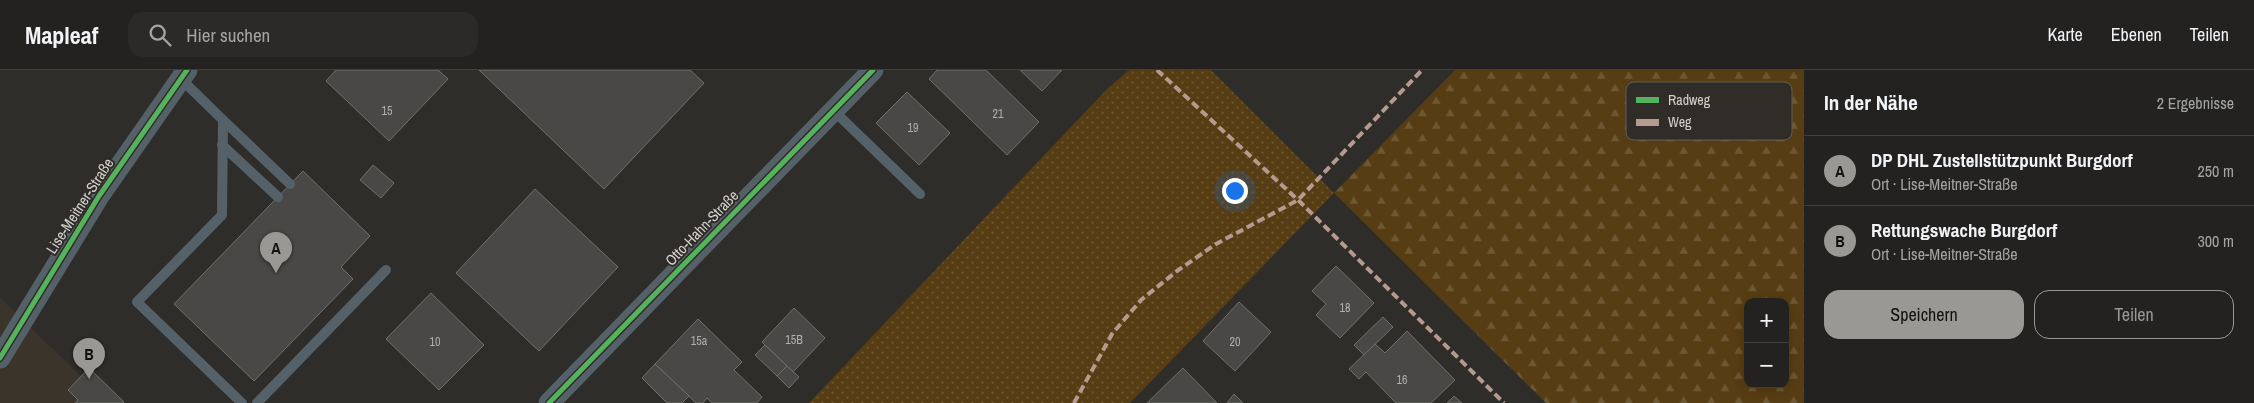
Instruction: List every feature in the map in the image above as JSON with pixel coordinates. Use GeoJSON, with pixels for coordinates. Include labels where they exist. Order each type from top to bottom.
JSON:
{"type":"FeatureCollection","features":[{"type":"Feature","properties":{"kind":"street","name":"Otto-Hahn-Straße"},"geometry":{"type":"LineString","coordinates":[[549,403],[873,70]]}},
{"type":"Feature","properties":{"kind":"street","name":"Lise-Meitner-Straße"},"geometry":{"type":"LineString","coordinates":[[0,358],[99,196],[184,74]]}},
{"type":"Feature","properties":{"kind":"lane"},"geometry":{"type":"LineString","coordinates":[[184,74],[223,120],[290,184]]}},
{"type":"Feature","properties":{"kind":"lane"},"geometry":{"type":"LineString","coordinates":[[834,111],[920,194]]}},
{"type":"Feature","properties":{"kind":"lane"},"geometry":{"type":"LineString","coordinates":[[223,120],[222,215],[138,302],[242,403]]}},
{"type":"Feature","properties":{"kind":"lane"},"geometry":{"type":"LineString","coordinates":[[222,145],[278,197]]}},
{"type":"Feature","properties":{"kind":"lane"},"geometry":{"type":"LineString","coordinates":[[257,403],[386,270]]}},
{"type":"Feature","properties":{"kind":"shaded area"},"geometry":{"type":"Polygon","coordinates":[[[0,298],[109,403],[0,403],[0,298]]]}},
{"type":"Feature","properties":{"kind":"green space"},"geometry":{"type":"Polygon","coordinates":[[[1129,70],[1211,70],[1334,193],[1130,403],[809,403],[1107,89],[1129,70]]]}},
{"type":"Feature","properties":{"kind":"green space"},"geometry":{"type":"Polygon","coordinates":[[[1455,70],[1804,70],[1804,403],[1546,403],[1334,193],[1455,70]]]}},
{"type":"Feature","properties":{"kind":"building"},"geometry":{"type":"Polygon","coordinates":[[[336,70],[438,70],[448,79],[389,141],[326,81],[336,70]]]}},
{"type":"Feature","properties":{"kind":"building"},"geometry":{"type":"Polygon","coordinates":[[[479,70],[690,70],[704,83],[604,189],[479,70]]]}},
{"type":"Feature","properties":{"kind":"building"},"geometry":{"type":"Polygon","coordinates":[[[937,70],[986,70],[1039,122],[1007,155],[929,79],[937,70]]]}},
{"type":"Feature","properties":{"kind":"building"},"geometry":{"type":"Polygon","coordinates":[[[1020,70],[1062,70],[1042,91],[1020,70]]]}},
{"type":"Feature","properties":{"kind":"building"},"geometry":{"type":"Polygon","coordinates":[[[907,92],[950,133],[919,165],[876,123],[907,92]]]}},
{"type":"Feature","properties":{"kind":"building"},"geometry":{"type":"Polygon","coordinates":[[[373,165],[394,183],[381,198],[360,180],[373,165]]]}},
{"type":"Feature","properties":{"kind":"building"},"geometry":{"type":"Polygon","coordinates":[[[303,171],[370,236],[341,267],[353,279],[254,381],[174,304],[303,171]]]}},
{"type":"Feature","properties":{"kind":"building"},"geometry":{"type":"Polygon","coordinates":[[[535,189],[618,267],[539,351],[456,273],[535,189]]]}},
{"type":"Feature","properties":{"kind":"building"},"geometry":{"type":"Polygon","coordinates":[[[1336,266],[1374,303],[1340,338],[1316,315],[1326,304],[1312,291],[1336,266]]]}},
{"type":"Feature","properties":{"kind":"building"},"geometry":{"type":"Polygon","coordinates":[[[431,293],[484,345],[439,390],[386,339],[431,293]]]}},
{"type":"Feature","properties":{"kind":"building"},"geometry":{"type":"Polygon","coordinates":[[[1239,302],[1271,332],[1235,371],[1203,341],[1239,302]]]}},
{"type":"Feature","properties":{"kind":"building"},"geometry":{"type":"Polygon","coordinates":[[[794,308],[825,338],[793,372],[762,342],[794,308]]]}},
{"type":"Feature","properties":{"kind":"building"},"geometry":{"type":"Polygon","coordinates":[[[1383,317],[1393,327],[1364,355],[1354,345],[1383,317]]]}},
{"type":"Feature","properties":{"kind":"building"},"geometry":{"type":"Polygon","coordinates":[[[698,319],[742,362],[734,370],[762,397],[757,403],[712,403],[707,398],[703,403],[696,403],[655,364],[698,319]]]}},
{"type":"Feature","properties":{"kind":"building"},"geometry":{"type":"Polygon","coordinates":[[[1407,331],[1455,380],[1431,403],[1396,403],[1366,372],[1359,379],[1349,369],[1375,344],[1385,353],[1407,331]]]}},
{"type":"Feature","properties":{"kind":"building"},"geometry":{"type":"Polygon","coordinates":[[[765,345],[787,366],[777,376],[755,355],[765,345]]]}},
{"type":"Feature","properties":{"kind":"building"},"geometry":{"type":"Polygon","coordinates":[[[655,364],[689,396],[682,403],[667,403],[642,378],[655,364]]]}},
{"type":"Feature","properties":{"kind":"building"},"geometry":{"type":"Polygon","coordinates":[[[787,366],[799,377],[789,388],[777,376],[787,366]]]}},
{"type":"Feature","properties":{"kind":"building"},"geometry":{"type":"Polygon","coordinates":[[[89,368],[123,403],[75,403],[78,400],[68,390],[89,368]]]}},
{"type":"Feature","properties":{"kind":"building"},"geometry":{"type":"Polygon","coordinates":[[[1183,368],[1217,403],[1147,403],[1183,368]]]}},
{"type":"Feature","properties":{"kind":"building"},"geometry":{"type":"Polygon","coordinates":[[[1234,394],[1243,403],[1227,403],[1234,394]]]}},
{"type":"Feature","properties":{"kind":"building"},"geometry":{"type":"Polygon","coordinates":[[[1454,396],[1462,403],[1447,403],[1454,396]]]}},
{"type":"Feature","properties":{"kind":"marked path"},"geometry":{"type":"LineString","coordinates":[[1157,70],[1298,200],[1504,403]]}},
{"type":"Feature","properties":{"kind":"marked path"},"geometry":{"type":"LineString","coordinates":[[1074,403],[1112,334],[1141,300],[1177,271],[1216,244],[1298,200],[1422,70]]}},
{"type":"Feature","properties":{"kind":"cycle path"},"geometry":{"type":"LineString","coordinates":[[0,358],[99,196],[187,70]]}},
{"type":"Feature","properties":{"kind":"cycle path"},"geometry":{"type":"LineString","coordinates":[[549,403],[873,70]]}},
{"type":"Feature","properties":{"kind":"place","name":"DP DHL Zustellstützpunkt Burgdorf"},"geometry":{"type":"Point","coordinates":[276,273]}},
{"type":"Feature","properties":{"kind":"place","name":"Rettungswache Burgdorf"},"geometry":{"type":"Point","coordinates":[89,379]}}]}
